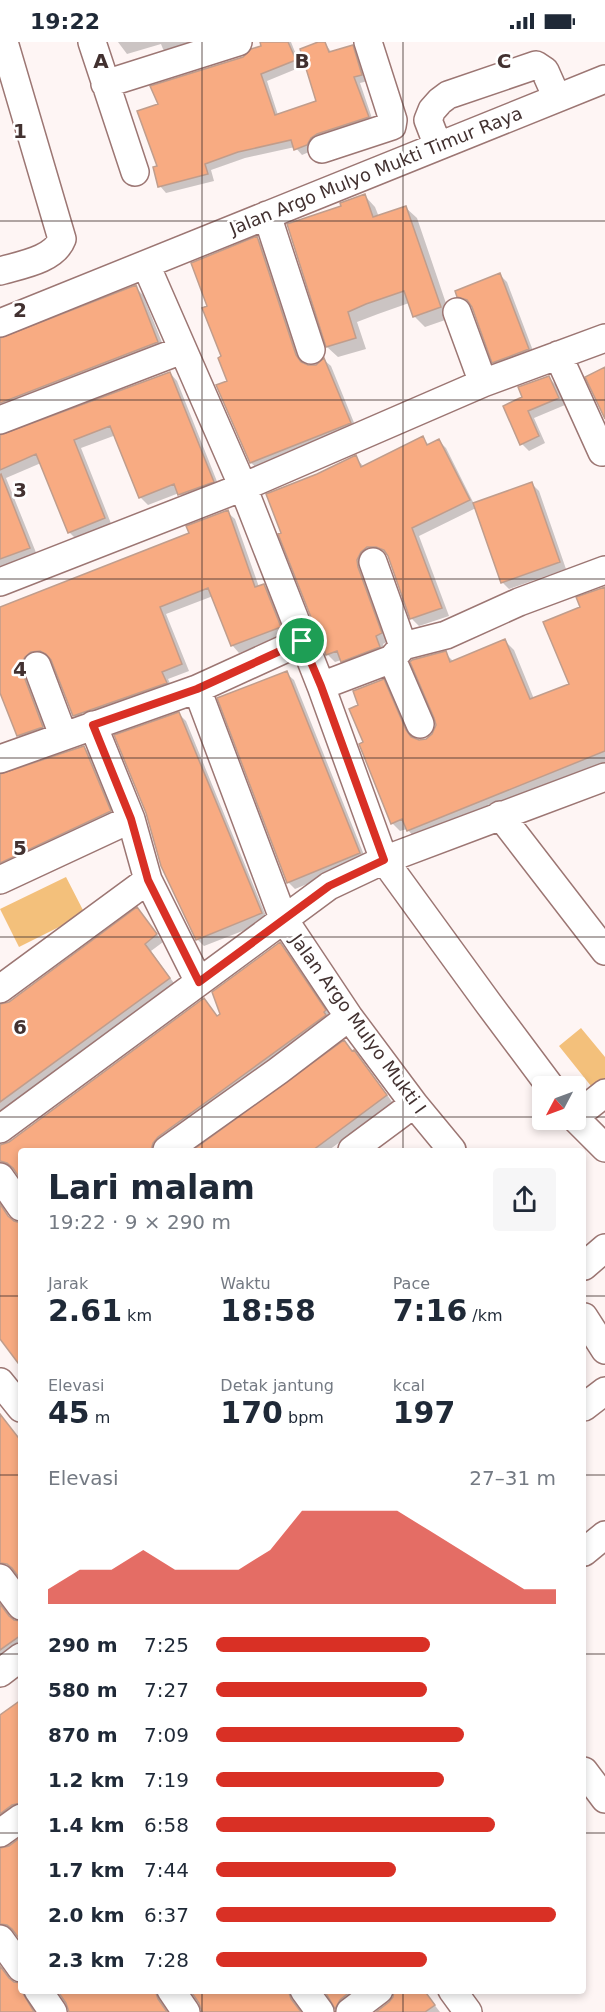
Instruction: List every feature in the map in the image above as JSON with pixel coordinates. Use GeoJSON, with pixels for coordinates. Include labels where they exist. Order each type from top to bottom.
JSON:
{"type":"FeatureCollection","features":[{"type":"Feature","properties":{"kind":"street"},"geometry":{"type":"LineString","coordinates":[[92,42],[135,172]]}},
{"type":"Feature","properties":{"kind":"street"},"geometry":{"type":"LineString","coordinates":[[105,84],[238,42]]}},
{"type":"Feature","properties":{"kind":"street"},"geometry":{"type":"LineString","coordinates":[[322,149],[389,129],[392,126],[393,120],[368,42]]}},
{"type":"Feature","properties":{"kind":"street"},"geometry":{"type":"LineString","coordinates":[[0,271],[48,255],[56,249],[62,239],[6,44]]}},
{"type":"Feature","properties":{"kind":"street"},"geometry":{"type":"LineString","coordinates":[[434,138],[428,120],[432,110],[448,95],[532,65],[541,67],[553,87]]}},
{"type":"Feature","properties":{"kind":"street","name":"Jalan Argo Mulyo Mukti Timur Raya"},"geometry":{"type":"LineString","coordinates":[[0,323],[267,215],[434,138],[553,87],[605,79]]}},
{"type":"Feature","properties":{"kind":"street"},"geometry":{"type":"LineString","coordinates":[[267,215],[311,350]]}},
{"type":"Feature","properties":{"kind":"street"},"geometry":{"type":"LineString","coordinates":[[146,265],[243,487],[321,686],[384,860],[542,1076]]}},
{"type":"Feature","properties":{"kind":"street"},"geometry":{"type":"LineString","coordinates":[[457,312],[483,383]]}},
{"type":"Feature","properties":{"kind":"street"},"geometry":{"type":"LineString","coordinates":[[0,582],[243,487],[483,383],[605,338]]}},
{"type":"Feature","properties":{"kind":"street"},"geometry":{"type":"LineString","coordinates":[[0,420],[182,350]]}},
{"type":"Feature","properties":{"kind":"street"},"geometry":{"type":"LineString","coordinates":[[558,355],[602,452]]}},
{"type":"Feature","properties":{"kind":"street"},"geometry":{"type":"LineString","coordinates":[[373,562],[420,724]]}},
{"type":"Feature","properties":{"kind":"street"},"geometry":{"type":"LineString","coordinates":[[321,686],[398,652],[446,635],[519,602],[605,570]]}},
{"type":"Feature","properties":{"kind":"street"},"geometry":{"type":"LineString","coordinates":[[0,759],[197,689],[302,641]]}},
{"type":"Feature","properties":{"kind":"street"},"geometry":{"type":"LineString","coordinates":[[37,666],[63,735]]}},
{"type":"Feature","properties":{"kind":"street","name":"Jalan Argo Mulyo Mukti I"},"geometry":{"type":"LineString","coordinates":[[197,689],[283,918],[349,1017],[414,1104],[450,1148]]}},
{"type":"Feature","properties":{"kind":"street"},"geometry":{"type":"LineString","coordinates":[[93,725],[131,819],[148,880],[199,982]]}},
{"type":"Feature","properties":{"kind":"street"},"geometry":{"type":"LineString","coordinates":[[0,1128],[329,886],[384,860],[605,777]]}},
{"type":"Feature","properties":{"kind":"street"},"geometry":{"type":"LineString","coordinates":[[500,815],[605,951]]}},
{"type":"Feature","properties":{"kind":"street"},"geometry":{"type":"LineString","coordinates":[[0,880],[131,819]]}},
{"type":"Feature","properties":{"kind":"street"},"geometry":{"type":"LineString","coordinates":[[4,977],[148,880]]}},
{"type":"Feature","properties":{"kind":"street"},"geometry":{"type":"LineString","coordinates":[[170,1148],[349,1017]]}},
{"type":"Feature","properties":{"kind":"street"},"geometry":{"type":"LineString","coordinates":[[586,1109],[605,1093]]}},
{"type":"Feature","properties":{"kind":"street"},"geometry":{"type":"LineString","coordinates":[[355,1148],[414,1104]]}},
{"type":"Feature","properties":{"kind":"street"},"geometry":{"type":"LineString","coordinates":[[586,1128],[605,1149]]}},
{"type":"Feature","properties":{"kind":"street"},"geometry":{"type":"LineString","coordinates":[[0,1177],[18,1203]]}},
{"type":"Feature","properties":{"kind":"street"},"geometry":{"type":"LineString","coordinates":[[586,1264],[605,1248]]}},
{"type":"Feature","properties":{"kind":"street"},"geometry":{"type":"LineString","coordinates":[[586,1320],[605,1350]]}},
{"type":"Feature","properties":{"kind":"street"},"geometry":{"type":"LineString","coordinates":[[0,1382],[18,1404]]}},
{"type":"Feature","properties":{"kind":"street"},"geometry":{"type":"LineString","coordinates":[[586,1405],[605,1391]]}},
{"type":"Feature","properties":{"kind":"street"},"geometry":{"type":"LineString","coordinates":[[586,1549],[605,1534]]}},
{"type":"Feature","properties":{"kind":"street"},"geometry":{"type":"LineString","coordinates":[[0,1578],[18,1602]]}},
{"type":"Feature","properties":{"kind":"street"},"geometry":{"type":"LineString","coordinates":[[0,1673],[18,1659]]}},
{"type":"Feature","properties":{"kind":"street"},"geometry":{"type":"LineString","coordinates":[[586,1774],[605,1799]]}},
{"type":"Feature","properties":{"kind":"street"},"geometry":{"type":"LineString","coordinates":[[0,1833],[18,1820]]}},
{"type":"Feature","properties":{"kind":"street"},"geometry":{"type":"LineString","coordinates":[[0,1939],[18,1964]]}},
{"type":"Feature","properties":{"kind":"street"},"geometry":{"type":"LineString","coordinates":[[41,1994],[53,2012]]}},
{"type":"Feature","properties":{"kind":"street"},"geometry":{"type":"LineString","coordinates":[[174,1994],[186,2012]]}},
{"type":"Feature","properties":{"kind":"street"},"geometry":{"type":"LineString","coordinates":[[307,1994],[320,2012]]}},
{"type":"Feature","properties":{"kind":"street"},"geometry":{"type":"LineString","coordinates":[[350,2012],[374,1994]]}},
{"type":"Feature","properties":{"kind":"street"},"geometry":{"type":"LineString","coordinates":[[455,1994],[468,2012]]}},
{"type":"Feature","properties":{"kind":"shaded area"},"geometry":{"type":"Polygon","coordinates":[[[66,877],[85,914],[19,947],[0,909],[66,877]]]}},
{"type":"Feature","properties":{"kind":"shaded area"},"geometry":{"type":"Polygon","coordinates":[[[581,1028],[605,1057],[605,1091],[599,1096],[586,1080],[586,1076],[583,1076],[559,1046],[581,1028]]]}},
{"type":"Feature","properties":{"kind":"building"},"geometry":{"type":"Polygon","coordinates":[[[260,42],[288,42],[296,60],[261,74],[275,115],[316,101],[300,49],[318,42],[325,42],[329,52],[353,45],[362,75],[354,77],[369,117],[317,134],[307,145],[294,150],[291,140],[238,152],[205,164],[208,174],[158,187],[153,167],[157,166],[137,111],[158,104],[150,86],[243,57],[251,49],[261,46],[260,42]]]}},
{"type":"Feature","properties":{"kind":"building"},"geometry":{"type":"Polygon","coordinates":[[[365,194],[373,217],[406,206],[441,307],[413,317],[404,291],[366,304],[348,312],[356,338],[326,347],[287,224],[341,206],[340,203],[365,194]]]}},
{"type":"Feature","properties":{"kind":"building"},"geometry":{"type":"Polygon","coordinates":[[[257,236],[296,355],[301,362],[308,365],[316,365],[324,358],[351,423],[250,463],[216,385],[227,381],[218,358],[221,356],[202,308],[207,306],[191,263],[257,236]]]}},
{"type":"Feature","properties":{"kind":"building"},"geometry":{"type":"Polygon","coordinates":[[[500,273],[529,349],[492,363],[472,307],[467,300],[457,297],[455,291],[500,273]]]}},
{"type":"Feature","properties":{"kind":"building"},"geometry":{"type":"Polygon","coordinates":[[[136,285],[158,342],[0,403],[0,338],[136,285]]]}},
{"type":"Feature","properties":{"kind":"building"},"geometry":{"type":"Polygon","coordinates":[[[605,367],[605,419],[585,377],[605,367]]]}},
{"type":"Feature","properties":{"kind":"building"},"geometry":{"type":"Polygon","coordinates":[[[170,372],[214,482],[178,495],[174,484],[139,498],[110,426],[74,440],[105,518],[68,533],[36,454],[0,470],[0,435],[170,372]]]}},
{"type":"Feature","properties":{"kind":"building"},"geometry":{"type":"Polygon","coordinates":[[[549,376],[559,398],[528,411],[539,436],[520,445],[503,406],[522,397],[518,387],[549,376]]]}},
{"type":"Feature","properties":{"kind":"building"},"geometry":{"type":"Polygon","coordinates":[[[423,436],[427,445],[439,439],[470,500],[412,528],[442,608],[410,619],[388,556],[384,550],[367,547],[357,560],[382,633],[376,636],[380,647],[341,662],[337,651],[326,655],[278,534],[281,533],[266,494],[317,474],[356,455],[361,467],[423,436]]]}},
{"type":"Feature","properties":{"kind":"building"},"geometry":{"type":"Polygon","coordinates":[[[0,475],[30,548],[0,559],[0,475]]]}},
{"type":"Feature","properties":{"kind":"building"},"geometry":{"type":"Polygon","coordinates":[[[532,482],[560,562],[501,583],[473,503],[532,482]]]}},
{"type":"Feature","properties":{"kind":"building"},"geometry":{"type":"Polygon","coordinates":[[[228,510],[255,587],[264,584],[281,627],[231,646],[208,588],[160,607],[182,664],[162,672],[167,683],[73,716],[51,660],[40,651],[31,652],[21,664],[22,671],[43,727],[17,736],[0,693],[0,607],[189,533],[186,526],[228,510]]]}},
{"type":"Feature","properties":{"kind":"building"},"geometry":{"type":"Polygon","coordinates":[[[605,587],[605,751],[407,831],[402,819],[391,824],[359,744],[363,742],[349,709],[358,705],[353,691],[384,679],[406,730],[411,737],[419,740],[426,739],[432,734],[436,725],[410,662],[412,660],[446,651],[450,662],[505,639],[530,699],[569,684],[543,622],[580,607],[576,597],[605,587]]]}},
{"type":"Feature","properties":{"kind":"building"},"geometry":{"type":"Polygon","coordinates":[[[287,671],[360,853],[287,883],[217,698],[287,671]]]}},
{"type":"Feature","properties":{"kind":"building"},"geometry":{"type":"Polygon","coordinates":[[[179,712],[262,913],[196,940],[161,866],[146,813],[114,735],[179,712]]]}},
{"type":"Feature","properties":{"kind":"building"},"geometry":{"type":"Polygon","coordinates":[[[84,746],[111,811],[0,863],[0,774],[84,746]]]}},
{"type":"Feature","properties":{"kind":"building"},"geometry":{"type":"Polygon","coordinates":[[[137,907],[157,934],[145,944],[170,978],[0,1102],[0,1004],[9,1002],[137,907]]]}},
{"type":"Feature","properties":{"kind":"building"},"geometry":{"type":"Polygon","coordinates":[[[280,942],[326,1010],[324,1012],[326,1015],[158,1137],[152,1148],[18,1148],[18,1176],[7,1163],[0,1161],[0,1145],[9,1142],[204,998],[217,1016],[220,1014],[212,992],[280,942]]]}},
{"type":"Feature","properties":{"kind":"building"},"geometry":{"type":"Polygon","coordinates":[[[344,1040],[387,1095],[316,1148],[196,1148],[344,1040]]]}},
{"type":"Feature","properties":{"kind":"building"},"geometry":{"type":"Polygon","coordinates":[[[0,1204],[8,1216],[18,1222],[18,1363],[0,1339],[0,1204]]]}},
{"type":"Feature","properties":{"kind":"building"},"geometry":{"type":"Polygon","coordinates":[[[0,1414],[18,1437],[18,1576],[7,1564],[0,1563],[0,1414]]]}},
{"type":"Feature","properties":{"kind":"building"},"geometry":{"type":"Polygon","coordinates":[[[0,1604],[9,1616],[18,1621],[18,1637],[0,1650],[0,1604]]]}},
{"type":"Feature","properties":{"kind":"building"},"geometry":{"type":"Polygon","coordinates":[[[18,1702],[18,1804],[12,1805],[0,1814],[0,1715],[18,1702]]]}},
{"type":"Feature","properties":{"kind":"building"},"geometry":{"type":"Polygon","coordinates":[[[18,1839],[18,1937],[7,1925],[0,1924],[0,1848],[9,1846],[18,1839]]]}},
{"type":"Feature","properties":{"kind":"building"},"geometry":{"type":"Polygon","coordinates":[[[0,1966],[9,1978],[18,1983],[18,1994],[23,1994],[34,2012],[0,2012],[0,1966]]]}},
{"type":"Feature","properties":{"kind":"building"},"geometry":{"type":"Polygon","coordinates":[[[60,1994],[156,1994],[167,2012],[69,2012],[60,1994]]]}},
{"type":"Feature","properties":{"kind":"building"},"geometry":{"type":"Polygon","coordinates":[[[193,1994],[289,1994],[301,2012],[202,2012],[193,1994]]]}},
{"type":"Feature","properties":{"kind":"building"},"geometry":{"type":"Polygon","coordinates":[[[326,1994],[347,1994],[340,2000],[335,2009],[326,1994]]]}},
{"type":"Feature","properties":{"kind":"building"},"geometry":{"type":"Polygon","coordinates":[[[393,1994],[427,1994],[435,2005],[425,2012],[376,2012],[393,1994]]]}},
{"type":"Feature","properties":{"kind":"route"},"geometry":{"type":"LineString","coordinates":[[302,641],[321,686],[384,860],[329,886],[199,982],[148,880],[131,819],[93,725],[197,689],[302,641]]}}]}
